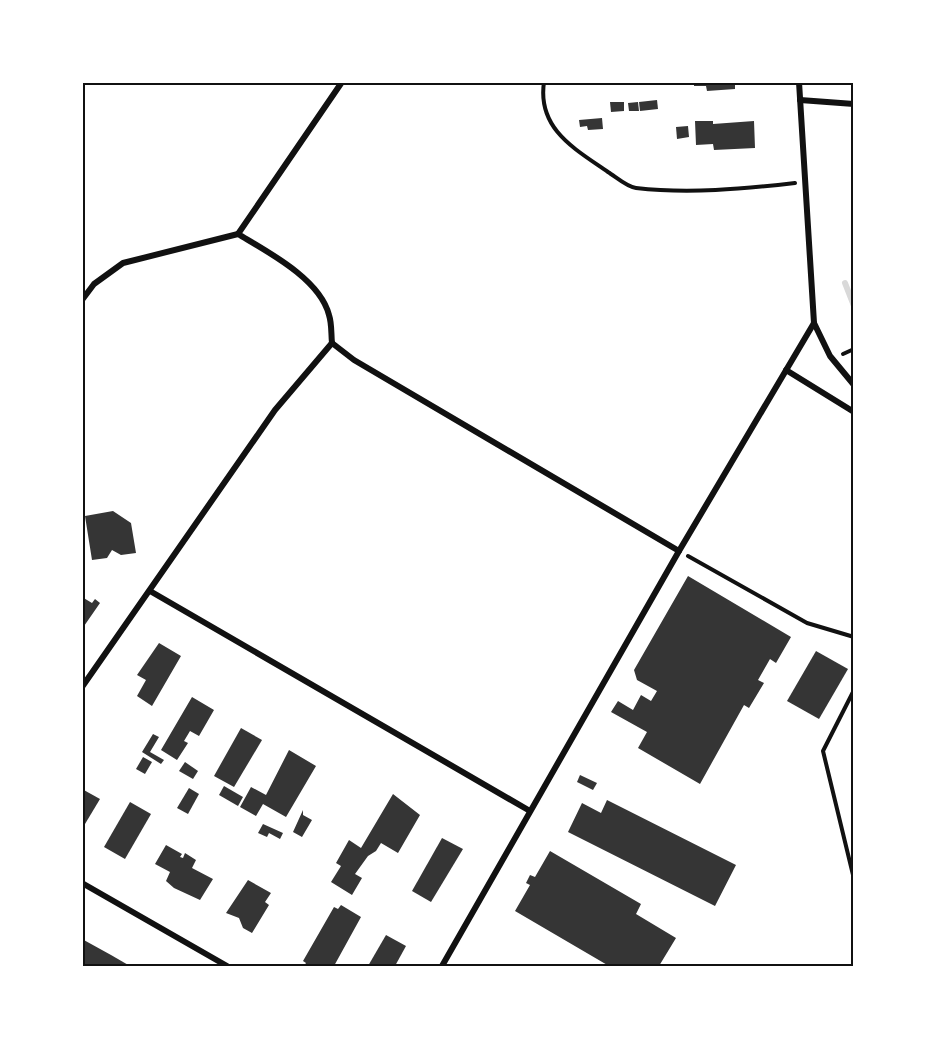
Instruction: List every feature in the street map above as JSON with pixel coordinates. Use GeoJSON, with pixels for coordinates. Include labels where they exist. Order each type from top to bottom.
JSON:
{"type":"FeatureCollection","features":[{"type":"Feature","properties":{"kind":"street"},"geometry":{"type":"LineString","coordinates":[[82,300],[94,284],[123,263],[238,234],[342,82]]}},
{"type":"Feature","properties":{"kind":"street"},"geometry":{"type":"LineString","coordinates":[[799,82],[814,323],[830,356],[854,385]]}},
{"type":"Feature","properties":{"kind":"street"},"geometry":{"type":"LineString","coordinates":[[800,100],[854,104]]}},
{"type":"Feature","properties":{"kind":"street"},"geometry":{"type":"LineString","coordinates":[[238,234],[275,257],[318,291],[329,315],[332,343],[354,360],[679,551]]}},
{"type":"Feature","properties":{"kind":"street"},"geometry":{"type":"LineString","coordinates":[[442,966],[679,551],[814,323]]}},
{"type":"Feature","properties":{"kind":"street"},"geometry":{"type":"LineString","coordinates":[[82,687],[275,410],[332,343]]}},
{"type":"Feature","properties":{"kind":"street"},"geometry":{"type":"LineString","coordinates":[[786,370],[854,412]]}},
{"type":"Feature","properties":{"kind":"street"},"geometry":{"type":"LineString","coordinates":[[150,591],[530,811]]}},
{"type":"Feature","properties":{"kind":"street"},"geometry":{"type":"LineString","coordinates":[[82,883],[227,966]]}},
{"type":"Feature","properties":{"kind":"path"},"geometry":{"type":"LineString","coordinates":[[544,82],[542,99],[556,133],[572,147],[633,188],[739,190],[805,182]]}},
{"type":"Feature","properties":{"kind":"path"},"geometry":{"type":"LineString","coordinates":[[679,551],[807,623],[854,637]]}},
{"type":"Feature","properties":{"kind":"path"},"geometry":{"type":"LineString","coordinates":[[854,690],[823,751],[854,879]]}},
{"type":"Feature","properties":{"kind":"building"},"geometry":{"type":"Polygon","coordinates":[[[694,82],[735,82],[735,89],[707,91],[706,86],[694,86],[694,82]]]}},
{"type":"Feature","properties":{"kind":"building"},"geometry":{"type":"Polygon","coordinates":[[[657,100],[658,109],[640,111],[639,102],[657,100]]]}},
{"type":"Feature","properties":{"kind":"building"},"geometry":{"type":"Polygon","coordinates":[[[610,102],[624,102],[624,111],[611,112],[610,102]]]}},
{"type":"Feature","properties":{"kind":"building"},"geometry":{"type":"Polygon","coordinates":[[[638,102],[639,111],[629,111],[628,103],[638,102]]]}},
{"type":"Feature","properties":{"kind":"building"},"geometry":{"type":"Polygon","coordinates":[[[602,118],[603,129],[588,130],[587,126],[580,127],[579,120],[602,118]]]}},
{"type":"Feature","properties":{"kind":"building"},"geometry":{"type":"Polygon","coordinates":[[[695,121],[713,121],[713,124],[754,121],[755,148],[714,150],[713,144],[696,145],[695,121]]]}},
{"type":"Feature","properties":{"kind":"building"},"geometry":{"type":"Polygon","coordinates":[[[688,126],[689,137],[677,139],[676,127],[688,126]]]}},
{"type":"Feature","properties":{"kind":"building"},"geometry":{"type":"Polygon","coordinates":[[[113,511],[131,523],[136,553],[121,555],[112,550],[107,558],[92,560],[85,516],[113,511]]]}},
{"type":"Feature","properties":{"kind":"building"},"geometry":{"type":"Polygon","coordinates":[[[688,576],[791,637],[776,663],[770,659],[758,680],[764,683],[749,708],[744,705],[700,784],[638,748],[647,732],[611,712],[618,701],[633,710],[641,695],[651,701],[657,691],[637,680],[634,670],[688,576]]]}},
{"type":"Feature","properties":{"kind":"building"},"geometry":{"type":"Polygon","coordinates":[[[82,597],[92,603],[95,599],[100,603],[82,629],[82,597]]]}},
{"type":"Feature","properties":{"kind":"building"},"geometry":{"type":"Polygon","coordinates":[[[159,643],[181,656],[152,706],[137,696],[146,680],[137,675],[159,643]]]}},
{"type":"Feature","properties":{"kind":"building"},"geometry":{"type":"Polygon","coordinates":[[[816,651],[848,669],[819,719],[787,701],[816,651]]]}},
{"type":"Feature","properties":{"kind":"building"},"geometry":{"type":"Polygon","coordinates":[[[192,697],[214,710],[199,736],[190,731],[184,741],[188,743],[177,760],[161,750],[192,697]]]}},
{"type":"Feature","properties":{"kind":"building"},"geometry":{"type":"Polygon","coordinates":[[[241,728],[262,740],[234,787],[214,776],[241,728]]]}},
{"type":"Feature","properties":{"kind":"building"},"geometry":{"type":"Polygon","coordinates":[[[153,734],[159,737],[150,752],[164,760],[161,764],[142,752],[153,734]]]}},
{"type":"Feature","properties":{"kind":"building"},"geometry":{"type":"Polygon","coordinates":[[[289,750],[316,766],[286,817],[263,804],[256,816],[240,807],[251,787],[266,795],[289,750]]]}},
{"type":"Feature","properties":{"kind":"building"},"geometry":{"type":"Polygon","coordinates":[[[143,757],[152,762],[145,774],[136,769],[143,757]]]}},
{"type":"Feature","properties":{"kind":"building"},"geometry":{"type":"Polygon","coordinates":[[[185,762],[198,771],[193,779],[179,771],[185,762]]]}},
{"type":"Feature","properties":{"kind":"building"},"geometry":{"type":"Polygon","coordinates":[[[580,775],[597,783],[593,790],[577,782],[580,775]]]}},
{"type":"Feature","properties":{"kind":"building"},"geometry":{"type":"Polygon","coordinates":[[[224,786],[243,797],[238,806],[219,795],[224,786]]]}},
{"type":"Feature","properties":{"kind":"building"},"geometry":{"type":"Polygon","coordinates":[[[189,788],[199,794],[188,814],[177,808],[189,788]]]}},
{"type":"Feature","properties":{"kind":"building"},"geometry":{"type":"Polygon","coordinates":[[[82,789],[100,799],[82,829],[82,789]]]}},
{"type":"Feature","properties":{"kind":"building"},"geometry":{"type":"Polygon","coordinates":[[[393,794],[420,815],[398,853],[381,843],[376,851],[368,856],[355,874],[362,878],[352,895],[331,882],[341,866],[336,863],[349,840],[361,848],[393,794]]]}},
{"type":"Feature","properties":{"kind":"building"},"geometry":{"type":"Polygon","coordinates":[[[607,800],[736,865],[715,906],[568,832],[582,803],[601,813],[607,800]]]}},
{"type":"Feature","properties":{"kind":"building"},"geometry":{"type":"Polygon","coordinates":[[[130,802],[151,814],[125,859],[104,847],[130,802]]]}},
{"type":"Feature","properties":{"kind":"building"},"geometry":{"type":"Polygon","coordinates":[[[303,810],[303,815],[312,820],[302,837],[293,832],[303,810]]]}},
{"type":"Feature","properties":{"kind":"building"},"geometry":{"type":"Polygon","coordinates":[[[263,824],[283,833],[280,839],[269,833],[267,837],[258,833],[263,824]]]}},
{"type":"Feature","properties":{"kind":"building"},"geometry":{"type":"Polygon","coordinates":[[[442,838],[463,849],[431,902],[412,891],[442,838]]]}},
{"type":"Feature","properties":{"kind":"building"},"geometry":{"type":"Polygon","coordinates":[[[166,845],[182,854],[180,857],[183,858],[185,853],[196,860],[192,868],[213,879],[200,900],[174,888],[166,881],[170,872],[155,864],[166,845]]]}},
{"type":"Feature","properties":{"kind":"building"},"geometry":{"type":"Polygon","coordinates":[[[550,851],[641,904],[636,914],[676,938],[659,966],[609,966],[515,911],[530,885],[526,883],[530,875],[535,877],[550,851]]]}},
{"type":"Feature","properties":{"kind":"building"},"geometry":{"type":"Polygon","coordinates":[[[248,880],[271,893],[265,902],[269,905],[252,933],[243,928],[239,918],[226,913],[248,880]]]}},
{"type":"Feature","properties":{"kind":"building"},"geometry":{"type":"Polygon","coordinates":[[[341,905],[361,917],[334,966],[304,966],[306,963],[303,961],[334,907],[338,909],[341,905]]]}},
{"type":"Feature","properties":{"kind":"building"},"geometry":{"type":"Polygon","coordinates":[[[386,935],[406,946],[395,966],[368,966],[386,935]]]}},
{"type":"Feature","properties":{"kind":"building"},"geometry":{"type":"Polygon","coordinates":[[[82,939],[111,955],[130,966],[82,966],[82,939]]]}},
{"type":"Feature","properties":{"kind":"waterway"},"geometry":{"type":"LineString","coordinates":[[845,283],[854,306]]}}]}
